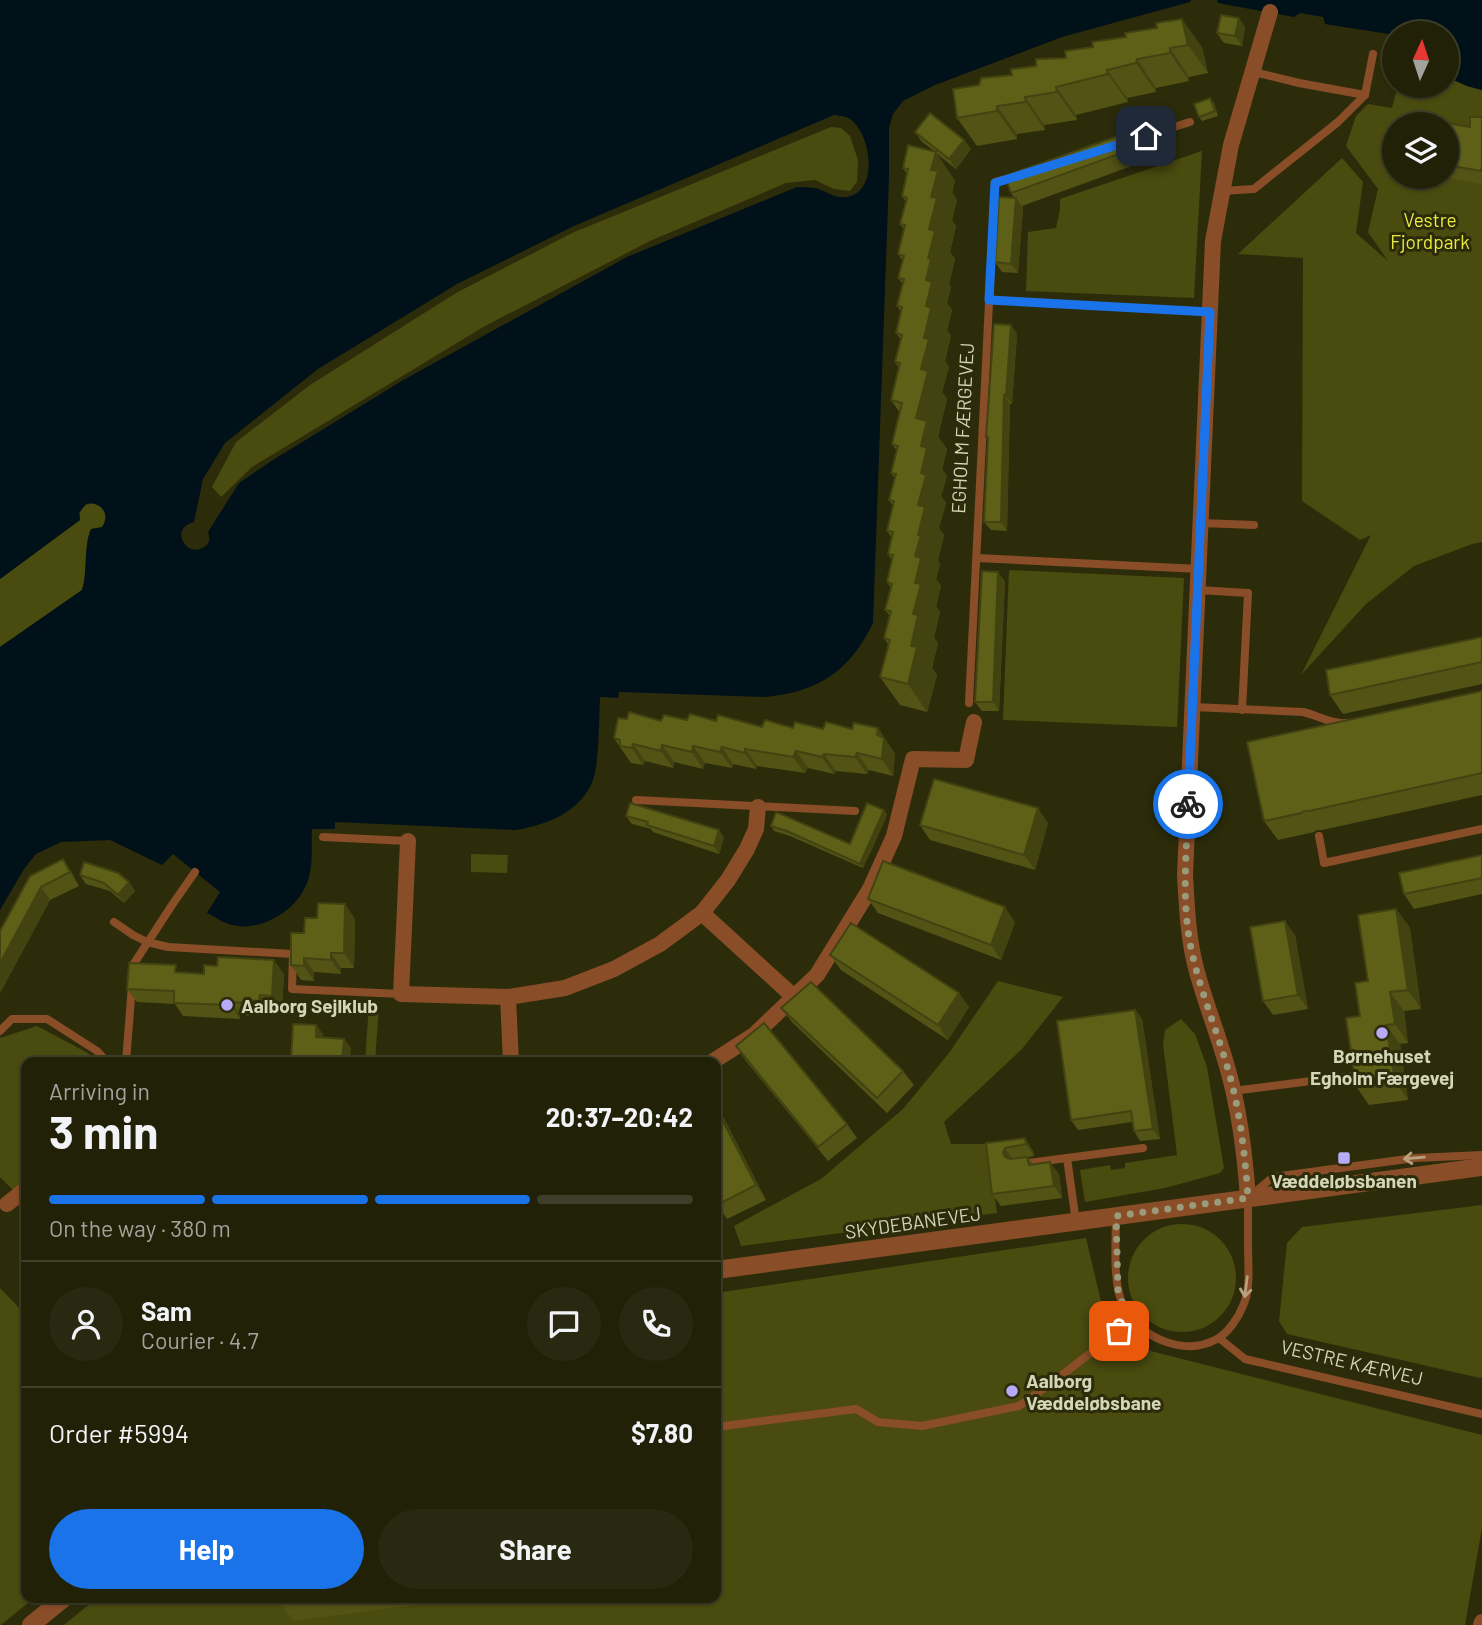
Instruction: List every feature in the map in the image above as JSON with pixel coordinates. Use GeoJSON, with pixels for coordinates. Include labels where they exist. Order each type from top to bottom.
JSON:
{"type":"FeatureCollection","features":[{"type":"Feature","properties":{"kind":"street"},"geometry":{"type":"LineString","coordinates":[[1248,1198],[1244,1149],[1228,1068],[1196,971],[1187,923],[1185,875],[1213,241],[1231,145],[1270,12]]}},
{"type":"Feature","properties":{"kind":"street"},"geometry":{"type":"LineString","coordinates":[[720,1057],[754,1035],[817,975],[870,889],[894,836],[914,760],[966,760],[974,722]]}},
{"type":"Feature","properties":{"kind":"street"},"geometry":{"type":"LineString","coordinates":[[408,841],[401,994],[508,997],[565,988],[614,969],[660,944],[702,913],[728,880],[747,849],[756,829],[758,807]]}},
{"type":"Feature","properties":{"kind":"street"},"geometry":{"type":"LineString","coordinates":[[702,913],[794,997]]}},
{"type":"Feature","properties":{"kind":"street"},"geometry":{"type":"LineString","coordinates":[[508,997],[511,1057]]}},
{"type":"Feature","properties":{"kind":"street","name":"SKYDEBANEVEJ"},"geometry":{"type":"LineString","coordinates":[[721,1269],[1482,1167]]}},
{"type":"Feature","properties":{"kind":"street"},"geometry":{"type":"LineString","coordinates":[[7,1204],[21,1193]]}},
{"type":"Feature","properties":{"kind":"street"},"geometry":{"type":"LineString","coordinates":[[31,1625],[58,1603]]}},
{"type":"Feature","properties":{"kind":"lane"},"geometry":{"type":"LineString","coordinates":[[1222,191],[1254,189],[1338,122],[1365,95],[1373,54]]}},
{"type":"Feature","properties":{"kind":"lane"},"geometry":{"type":"LineString","coordinates":[[1254,72],[1365,95]]}},
{"type":"Feature","properties":{"kind":"lane"},"geometry":{"type":"LineString","coordinates":[[1127,142],[1190,122]]}},
{"type":"Feature","properties":{"kind":"lane","name":"EGHOLM FÆRGEVEJ"},"geometry":{"type":"LineString","coordinates":[[969,703],[995,183],[1022,174]]}},
{"type":"Feature","properties":{"kind":"lane"},"geometry":{"type":"LineString","coordinates":[[989,300],[1210,312]]}},
{"type":"Feature","properties":{"kind":"lane"},"geometry":{"type":"LineString","coordinates":[[1201,523],[1254,525]]}},
{"type":"Feature","properties":{"kind":"lane"},"geometry":{"type":"LineString","coordinates":[[977,558],[1199,569]]}},
{"type":"Feature","properties":{"kind":"lane"},"geometry":{"type":"LineString","coordinates":[[1198,590],[1248,593],[1242,710]]}},
{"type":"Feature","properties":{"kind":"lane"},"geometry":{"type":"LineString","coordinates":[[1193,707],[1303,712],[1339,725],[1352,722]]}},
{"type":"Feature","properties":{"kind":"lane"},"geometry":{"type":"LineString","coordinates":[[636,800],[855,811]]}},
{"type":"Feature","properties":{"kind":"lane"},"geometry":{"type":"LineString","coordinates":[[1319,836],[1324,863],[1482,829]]}},
{"type":"Feature","properties":{"kind":"lane"},"geometry":{"type":"LineString","coordinates":[[323,837],[408,841]]}},
{"type":"Feature","properties":{"kind":"lane"},"geometry":{"type":"LineString","coordinates":[[126,1057],[133,965],[195,872]]}},
{"type":"Feature","properties":{"kind":"lane"},"geometry":{"type":"LineString","coordinates":[[114,922],[148,942],[169,947],[293,954],[292,989],[401,994]]}},
{"type":"Feature","properties":{"kind":"lane"},"geometry":{"type":"LineString","coordinates":[[0,1031],[12,1019],[47,1019],[102,1057]]}},
{"type":"Feature","properties":{"kind":"lane"},"geometry":{"type":"LineString","coordinates":[[1233,1091],[1350,1076]]}},
{"type":"Feature","properties":{"kind":"lane"},"geometry":{"type":"LineString","coordinates":[[1018,1165],[1143,1148]]}},
{"type":"Feature","properties":{"kind":"lane"},"geometry":{"type":"LineString","coordinates":[[1116,1216],[1118,1290],[1123,1305],[1132,1319],[1150,1335],[1193,1347],[1219,1338],[1234,1323],[1244,1304],[1248,1285],[1248,1198],[1273,1177],[1415,1158],[1482,1155]]}},
{"type":"Feature","properties":{"kind":"lane"},"geometry":{"type":"LineString","coordinates":[[1067,1158],[1076,1222]]}},
{"type":"Feature","properties":{"kind":"lane"},"geometry":{"type":"LineString","coordinates":[[721,1426],[856,1409],[878,1422],[922,1426],[1019,1406],[1132,1319]]}},
{"type":"Feature","properties":{"kind":"lane","name":"VESTRE KÆRVEJ"},"geometry":{"type":"LineString","coordinates":[[1219,1338],[1245,1359],[1482,1413]]}},
{"type":"Feature","properties":{"kind":"green space","name":"Vestre Fjordpark"},"geometry":{"type":"Polygon","coordinates":[[[1460,83],[1482,90],[1482,542],[1414,566],[1366,604],[1301,675],[1371,535],[1360,540],[1302,501],[1303,258],[1238,254],[1342,158],[1363,182],[1356,233],[1388,261],[1368,232],[1378,189],[1346,146],[1356,116],[1368,104],[1392,108],[1395,98],[1460,98],[1460,83]]]}},
{"type":"Feature","properties":{"kind":"green space"},"geometry":{"type":"Polygon","coordinates":[[[831,127],[841,128],[850,136],[858,160],[857,182],[850,191],[834,189],[815,180],[786,183],[650,241],[485,326],[252,467],[221,497],[212,487],[236,442],[310,385],[456,293],[572,233],[831,127]]]}},
{"type":"Feature","properties":{"kind":"green space"},"geometry":{"type":"Polygon","coordinates":[[[1202,151],[1194,298],[1026,291],[1028,232],[1056,228],[1060,199],[1202,151]]]}},
{"type":"Feature","properties":{"kind":"green space"},"geometry":{"type":"Polygon","coordinates":[[[93,503],[100,506],[106,515],[106,522],[88,537],[82,590],[0,647],[0,579],[80,520],[82,509],[93,503]]]}},
{"type":"Feature","properties":{"kind":"green space"},"geometry":{"type":"Polygon","coordinates":[[[1009,570],[1184,578],[1177,727],[1003,720],[1009,570]]]}},
{"type":"Feature","properties":{"kind":"green space"},"geometry":{"type":"Polygon","coordinates":[[[471,854],[508,855],[507,873],[471,872],[471,854]]]}},
{"type":"Feature","properties":{"kind":"green space"},"geometry":{"type":"Polygon","coordinates":[[[998,981],[1063,997],[1022,1049],[944,1122],[951,1144],[987,1144],[997,1213],[741,1246],[734,1226],[821,1179],[903,1109],[949,1053],[998,981]]]}},
{"type":"Feature","properties":{"kind":"green space"},"geometry":{"type":"Polygon","coordinates":[[[369,1004],[379,1006],[375,1057],[365,1057],[369,1004]]]}},
{"type":"Feature","properties":{"kind":"green space"},"geometry":{"type":"Polygon","coordinates":[[[1181,1019],[1195,1034],[1207,1067],[1224,1168],[1220,1173],[1165,1188],[1085,1202],[1080,1170],[1110,1165],[1111,1170],[1125,1168],[1125,1163],[1177,1155],[1163,1044],[1165,1030],[1181,1019]]]}},
{"type":"Feature","properties":{"kind":"green space"},"geometry":{"type":"Polygon","coordinates":[[[37,1026],[93,1057],[21,1057],[21,1183],[13,1190],[0,1177],[0,1038],[37,1026]]]}},
{"type":"Feature","properties":{"kind":"green space"},"geometry":{"type":"Polygon","coordinates":[[[1482,1205],[1482,1377],[1287,1334],[1279,1321],[1287,1243],[1302,1227],[1482,1205]]]}},
{"type":"Feature","properties":{"kind":"green space"},"geometry":{"type":"Polygon","coordinates":[[[1182,1224],[1203,1228],[1220,1240],[1232,1257],[1236,1278],[1232,1299],[1220,1316],[1203,1328],[1182,1332],[1161,1328],[1144,1316],[1132,1299],[1128,1278],[1132,1257],[1144,1240],[1161,1228],[1182,1224]]]}},
{"type":"Feature","properties":{"kind":"green space","name":"Aalborg Væddeløbsbane"},"geometry":{"type":"Polygon","coordinates":[[[1086,1238],[1105,1318],[1135,1347],[1482,1435],[1482,1528],[1465,1625],[64,1625],[91,1603],[721,1603],[721,1292],[1086,1238]]]}},
{"type":"Feature","properties":{"kind":"green space"},"geometry":{"type":"Polygon","coordinates":[[[0,1288],[21,1310],[21,1603],[28,1603],[0,1625],[0,1288]]]}},
{"type":"Feature","properties":{"kind":"shaded area"},"geometry":{"type":"Polygon","coordinates":[[[0,0],[1191,0],[1062,37],[935,85],[903,101],[893,114],[889,128],[873,623],[864,640],[843,666],[817,684],[801,690],[766,697],[619,692],[618,698],[600,697],[597,759],[592,782],[577,804],[554,819],[515,830],[335,822],[335,829],[312,829],[310,872],[300,896],[292,906],[269,921],[244,926],[229,924],[207,913],[220,892],[173,854],[162,865],[110,840],[61,842],[36,854],[0,910],[0,647],[82,590],[89,536],[91,529],[102,527],[105,522],[103,509],[96,504],[86,504],[79,513],[80,520],[0,579],[0,0]],[[834,115],[574,226],[457,284],[318,369],[225,443],[203,479],[194,522],[182,530],[181,536],[186,546],[197,550],[206,545],[209,541],[208,532],[239,483],[273,460],[405,379],[627,257],[797,187],[819,189],[840,197],[851,196],[860,190],[865,182],[868,171],[866,147],[857,126],[848,118],[834,115]]]}},
{"type":"Feature","properties":{"kind":"shaded area"},"geometry":{"type":"Polygon","coordinates":[[[1217,0],[1482,0],[1482,90],[1460,83],[1460,21],[1382,21],[1382,33],[1325,24],[1323,17],[1300,13],[1294,17],[1218,3],[1217,0]]]}},
{"type":"Feature","properties":{"kind":"building"},"geometry":{"type":"Polygon","coordinates":[[[1221,15],[1239,18],[1235,36],[1217,33],[1221,15]]]}},
{"type":"Feature","properties":{"kind":"building"},"geometry":{"type":"Polygon","coordinates":[[[1182,19],[1188,45],[1170,48],[1170,53],[1137,59],[1136,63],[1107,70],[1108,74],[1056,87],[1057,92],[1025,97],[1026,102],[997,106],[997,111],[957,118],[953,89],[979,85],[981,78],[1012,75],[1011,69],[1036,66],[1036,59],[1066,58],[1065,51],[1093,47],[1092,42],[1126,37],[1125,33],[1157,28],[1156,23],[1182,19]]]}},
{"type":"Feature","properties":{"kind":"building"},"geometry":{"type":"Polygon","coordinates":[[[1210,98],[1215,111],[1199,117],[1194,104],[1210,98]]]}},
{"type":"Feature","properties":{"kind":"building"},"geometry":{"type":"Polygon","coordinates":[[[930,113],[964,140],[949,159],[915,132],[930,113]]]}},
{"type":"Feature","properties":{"kind":"building"},"geometry":{"type":"Polygon","coordinates":[[[1470,117],[1482,117],[1481,171],[1459,167],[1459,125],[1470,127],[1470,117]]]}},
{"type":"Feature","properties":{"kind":"building"},"geometry":{"type":"Polygon","coordinates":[[[1135,130],[1141,146],[1011,193],[1005,176],[1135,130]]]}},
{"type":"Feature","properties":{"kind":"building"},"geometry":{"type":"Polygon","coordinates":[[[908,145],[936,152],[931,170],[938,171],[931,197],[937,198],[929,229],[935,231],[926,280],[932,282],[926,306],[931,308],[924,338],[929,339],[921,369],[928,371],[916,418],[927,421],[921,446],[927,448],[921,473],[926,475],[918,505],[925,507],[915,556],[921,558],[915,583],[921,584],[913,614],[918,615],[911,646],[917,647],[908,684],[880,677],[890,640],[884,638],[891,611],[885,610],[892,584],[887,582],[893,555],[888,554],[893,532],[887,531],[894,501],[889,500],[896,474],[891,473],[898,446],[892,444],[902,403],[891,400],[900,363],[895,362],[902,335],[896,333],[902,307],[897,306],[904,279],[898,278],[904,256],[898,254],[905,225],[900,224],[907,198],[902,196],[908,169],[903,168],[908,145]]]}},
{"type":"Feature","properties":{"kind":"building"},"geometry":{"type":"Polygon","coordinates":[[[999,197],[1016,198],[1011,264],[995,262],[999,197]]]}},
{"type":"Feature","properties":{"kind":"building"},"geometry":{"type":"Polygon","coordinates":[[[994,324],[1011,325],[1006,396],[1004,395],[1001,522],[984,522],[986,437],[994,324]]]}},
{"type":"Feature","properties":{"kind":"building"},"geometry":{"type":"Polygon","coordinates":[[[982,571],[998,572],[993,702],[975,702],[982,571]]]}},
{"type":"Feature","properties":{"kind":"building"},"geometry":{"type":"Polygon","coordinates":[[[1482,637],[1482,662],[1330,695],[1326,670],[1482,637]]]}},
{"type":"Feature","properties":{"kind":"building"},"geometry":{"type":"Polygon","coordinates":[[[1482,691],[1482,773],[1264,821],[1247,742],[1482,691]]]}},
{"type":"Feature","properties":{"kind":"building"},"geometry":{"type":"Polygon","coordinates":[[[629,712],[661,721],[664,715],[687,720],[690,714],[716,721],[718,715],[762,727],[765,720],[793,728],[795,722],[823,729],[826,722],[852,729],[854,723],[878,728],[877,735],[884,738],[882,759],[857,753],[855,757],[824,754],[822,757],[796,751],[793,757],[745,749],[745,753],[722,747],[720,752],[693,746],[692,752],[662,745],[661,751],[633,744],[632,748],[620,746],[620,740],[614,738],[618,718],[627,719],[629,712]]]}},
{"type":"Feature","properties":{"kind":"building"},"geometry":{"type":"Polygon","coordinates":[[[934,779],[1038,808],[1024,855],[920,825],[934,779]]]}},
{"type":"Feature","properties":{"kind":"building"},"geometry":{"type":"Polygon","coordinates":[[[630,803],[719,830],[714,846],[626,816],[630,803]]]}},
{"type":"Feature","properties":{"kind":"building"},"geometry":{"type":"Polygon","coordinates":[[[867,803],[884,810],[860,864],[771,826],[776,812],[850,844],[867,803]]]}},
{"type":"Feature","properties":{"kind":"building"},"geometry":{"type":"Polygon","coordinates":[[[1482,855],[1482,878],[1404,894],[1399,873],[1482,855]]]}},
{"type":"Feature","properties":{"kind":"building"},"geometry":{"type":"Polygon","coordinates":[[[63,859],[70,872],[41,887],[0,963],[0,931],[30,876],[63,859]]]}},
{"type":"Feature","properties":{"kind":"building"},"geometry":{"type":"Polygon","coordinates":[[[883,861],[1005,907],[991,945],[868,899],[883,861]]]}},
{"type":"Feature","properties":{"kind":"building"},"geometry":{"type":"Polygon","coordinates":[[[84,862],[118,873],[129,882],[118,895],[104,883],[80,875],[84,862]]]}},
{"type":"Feature","properties":{"kind":"building"},"geometry":{"type":"Polygon","coordinates":[[[318,903],[345,904],[344,953],[331,953],[331,960],[304,958],[304,966],[291,965],[291,933],[304,933],[305,918],[317,918],[318,903]]]}},
{"type":"Feature","properties":{"kind":"building"},"geometry":{"type":"Polygon","coordinates":[[[1396,909],[1408,990],[1390,992],[1395,1024],[1386,1025],[1395,1081],[1356,1086],[1346,1018],[1360,1016],[1355,983],[1368,981],[1358,915],[1396,909]]]}},
{"type":"Feature","properties":{"kind":"building"},"geometry":{"type":"Polygon","coordinates":[[[1285,921],[1298,995],[1263,1001],[1250,927],[1285,921]]]}},
{"type":"Feature","properties":{"kind":"building"},"geometry":{"type":"Polygon","coordinates":[[[851,923],[959,993],[938,1025],[830,955],[851,923]]]}},
{"type":"Feature","properties":{"kind":"building"},"geometry":{"type":"Polygon","coordinates":[[[218,957],[274,960],[272,996],[260,995],[259,1001],[231,1002],[231,1005],[174,1003],[174,991],[127,989],[129,963],[176,965],[175,972],[204,974],[204,965],[217,966],[218,957]]]}},
{"type":"Feature","properties":{"kind":"building"},"geometry":{"type":"Polygon","coordinates":[[[811,982],[903,1071],[877,1098],[781,1008],[811,982]]]}},
{"type":"Feature","properties":{"kind":"building"},"geometry":{"type":"Polygon","coordinates":[[[1135,1010],[1153,1129],[1134,1131],[1131,1111],[1071,1120],[1057,1021],[1135,1010]]]}},
{"type":"Feature","properties":{"kind":"building"},"geometry":{"type":"Polygon","coordinates":[[[764,1023],[847,1124],[818,1147],[736,1046],[764,1023]]]}},
{"type":"Feature","properties":{"kind":"building"},"geometry":{"type":"Polygon","coordinates":[[[293,1024],[316,1025],[316,1037],[344,1039],[342,1057],[291,1057],[293,1024]]]}},
{"type":"Feature","properties":{"kind":"building"},"geometry":{"type":"Polygon","coordinates":[[[721,1118],[756,1185],[721,1203],[721,1118]]]}},
{"type":"Feature","properties":{"kind":"building"},"geometry":{"type":"Polygon","coordinates":[[[1025,1138],[1026,1144],[1005,1148],[1005,1157],[1027,1157],[1029,1165],[1050,1162],[1054,1186],[992,1194],[986,1143],[1025,1138]]]}},
{"type":"Feature","properties":{"kind":"way so far"},"geometry":{"type":"LineString","coordinates":[[1119,1331],[1132,1319],[1118,1290],[1116,1216],[1248,1198],[1244,1149],[1228,1068],[1196,971],[1187,923],[1185,875],[1188,804]]}},
{"type":"Feature","properties":{"kind":"place","name":"Aalborg Sejlklub"},"geometry":{"type":"Point","coordinates":[227,1005]}},
{"type":"Feature","properties":{"kind":"place","name":"Børnehuset Egholm Færgevej"},"geometry":{"type":"Point","coordinates":[1382,1033]}},
{"type":"Feature","properties":{"kind":"place","name":"Væddeløbsbanen"},"geometry":{"type":"Point","coordinates":[1344,1158]}},
{"type":"Feature","properties":{"kind":"place","name":"Aalborg Væddeløbsbane"},"geometry":{"type":"Point","coordinates":[1012,1391]}},
{"type":"Feature","properties":{"kind":"route"},"geometry":{"type":"LineString","coordinates":[[1146,136],[995,183],[989,300],[1210,312],[1188,804]]}}]}
